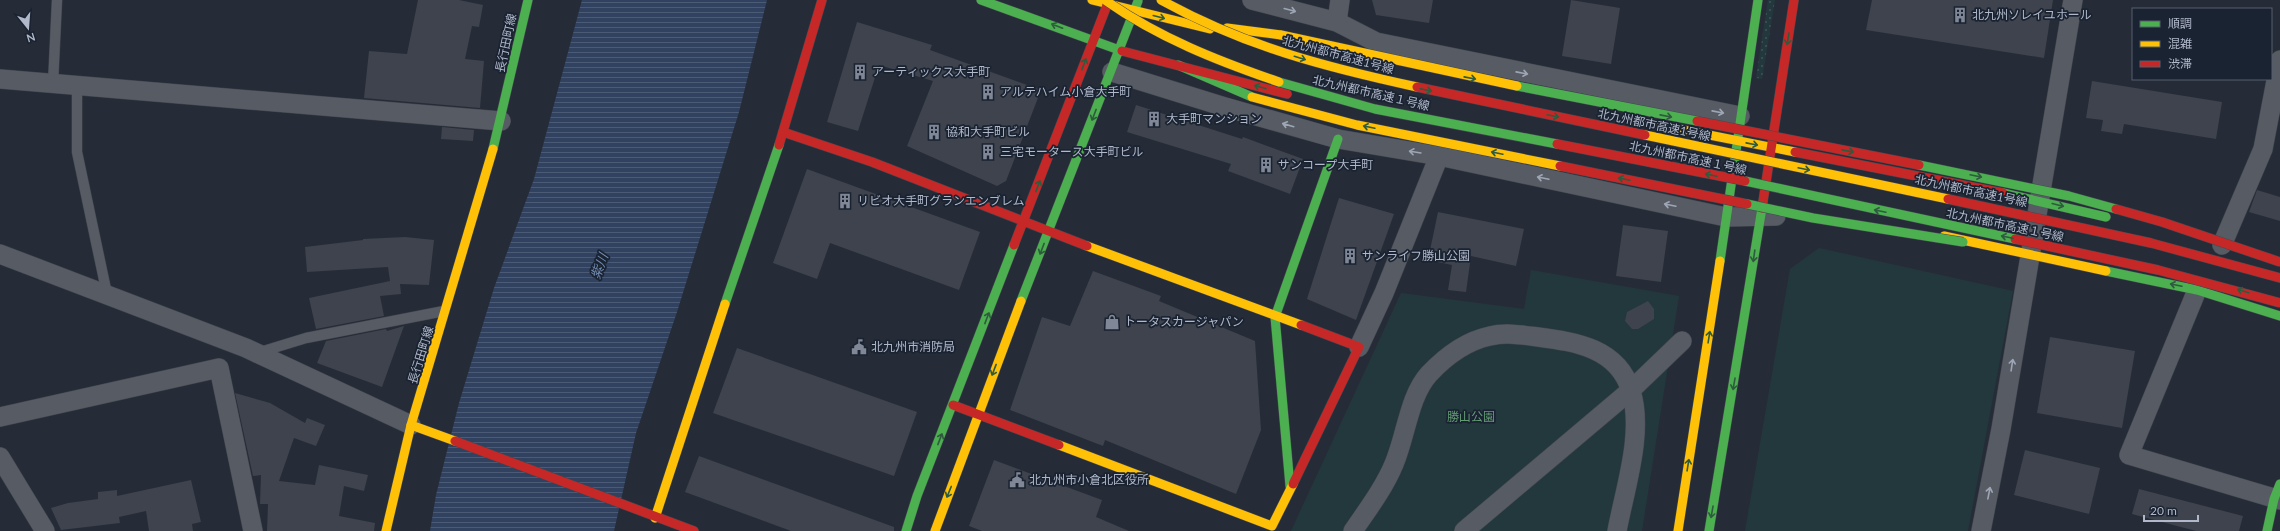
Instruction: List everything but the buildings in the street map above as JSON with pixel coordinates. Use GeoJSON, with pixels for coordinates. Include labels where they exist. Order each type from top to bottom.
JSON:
{"type":"FeatureCollection","features":[{"type":"Feature","properties":{"kind":"main road","name":"長行田町線"},"geometry":{"type":"LineString","coordinates":[[386,531],[411,425],[501,121],[528,0]]}},
{"type":"Feature","properties":{"kind":"main road"},"geometry":{"type":"LineString","coordinates":[[655,518],[675,453],[783,132],[822,0]]}},
{"type":"Feature","properties":{"kind":"main road"},"geometry":{"type":"LineString","coordinates":[[981,0],[1120,50],[1354,112],[1461,136]]}},
{"type":"Feature","properties":{"kind":"main road"},"geometry":{"type":"LineString","coordinates":[[1092,0],[1108,2],[1182,23],[1342,59]]}},
{"type":"Feature","properties":{"kind":"main road"},"geometry":{"type":"LineString","coordinates":[[935,531],[977,415],[1112,72],[1138,0]]}},
{"type":"Feature","properties":{"kind":"main road","name":"北九州都市高速1号線"},"geometry":{"type":"LineString","coordinates":[[1161,0],[1182,12],[1231,34],[1284,54],[1338,70],[2064,223],[2280,278]]}},
{"type":"Feature","properties":{"kind":"main road"},"geometry":{"type":"LineString","coordinates":[[1678,531],[1709,336],[1736,141],[1758,0]]}},
{"type":"Feature","properties":{"kind":"main road"},"geometry":{"type":"LineString","coordinates":[[1708,531],[1743,334],[1770,148],[1794,0]]}},
{"type":"Feature","properties":{"kind":"main road"},"geometry":{"type":"LineString","coordinates":[[906,531],[917,496],[1108,2]]}},
{"type":"Feature","properties":{"kind":"main road","name":"北九州都市高速１号線"},"geometry":{"type":"LineString","coordinates":[[1108,2],[1161,36],[1212,58],[1320,95],[1379,110],[1609,153],[2142,266],[2237,290],[2280,303]]}},
{"type":"Feature","properties":{"kind":"main road"},"geometry":{"type":"LineString","coordinates":[[1182,23],[1281,35],[1459,75],[1961,173],[2069,196],[2162,222],[2280,261]]}},
{"type":"Feature","properties":{"kind":"main road"},"geometry":{"type":"LineString","coordinates":[[1178,65],[1252,97],[1357,125],[1813,218],[1921,236],[2142,266]]}},
{"type":"Feature","properties":{"kind":"main road"},"geometry":{"type":"LineString","coordinates":[[1618,117],[2039,200],[2222,245],[2280,261]]}},
{"type":"Feature","properties":{"kind":"main road"},"geometry":{"type":"LineString","coordinates":[[783,132],[872,162],[1048,232],[1359,347],[1290,486],[1271,529],[953,405]]}},
{"type":"Feature","properties":{"kind":"main road"},"geometry":{"type":"LineString","coordinates":[[1290,486],[1275,317],[1338,139]]}},
{"type":"Feature","properties":{"kind":"main road"},"geometry":{"type":"LineString","coordinates":[[1484,141],[1729,194],[1761,208]]}},
{"type":"Feature","properties":{"kind":"main road"},"geometry":{"type":"LineString","coordinates":[[1834,214],[2197,290],[2280,316]]}},
{"type":"Feature","properties":{"kind":"main road"},"geometry":{"type":"LineString","coordinates":[[411,425],[655,518],[694,531]]}},
{"type":"Feature","properties":{"kind":"main road"},"geometry":{"type":"LineString","coordinates":[[2267,531],[2278,494]]}},
{"type":"Feature","properties":{"kind":"street"},"geometry":{"type":"LineString","coordinates":[[1252,0],[1337,22],[1376,42],[1740,116]]}},
{"type":"Feature","properties":{"kind":"street"},"geometry":{"type":"LineString","coordinates":[[1337,22],[1340,0]]}},
{"type":"Feature","properties":{"kind":"street"},"geometry":{"type":"LineString","coordinates":[[1981,531],[2001,429],[2073,0]]}},
{"type":"Feature","properties":{"kind":"street"},"geometry":{"type":"LineString","coordinates":[[2222,245],[2263,149],[2280,71],[2280,60]]}},
{"type":"Feature","properties":{"kind":"street"},"geometry":{"type":"LineString","coordinates":[[1112,72],[1225,107],[1338,139],[1439,156],[1726,217],[1761,208],[1834,214]]}},
{"type":"Feature","properties":{"kind":"street"},"geometry":{"type":"LineString","coordinates":[[0,79],[501,121]]}},
{"type":"Feature","properties":{"kind":"street"},"geometry":{"type":"LineString","coordinates":[[1359,347],[1384,293],[1439,156]]}},
{"type":"Feature","properties":{"kind":"street"},"geometry":{"type":"LineString","coordinates":[[0,254],[107,294],[251,351],[411,425]]}},
{"type":"Feature","properties":{"kind":"street"},"geometry":{"type":"LineString","coordinates":[[2197,290],[2128,455],[2278,494]]}},
{"type":"Feature","properties":{"kind":"street"},"geometry":{"type":"LineString","coordinates":[[1353,531],[1380,490],[1394,465],[1414,401],[1428,375],[1464,345],[1491,335],[1520,334],[1576,342],[1600,352],[1615,363],[1624,375],[1631,390],[1636,415],[1634,447],[1618,531]]}},
{"type":"Feature","properties":{"kind":"street"},"geometry":{"type":"LineString","coordinates":[[1464,531],[1631,390],[1682,341]]}},
{"type":"Feature","properties":{"kind":"street"},"geometry":{"type":"LineString","coordinates":[[0,417],[219,368],[251,351]]}},
{"type":"Feature","properties":{"kind":"street"},"geometry":{"type":"LineString","coordinates":[[219,368],[253,531]]}},
{"type":"Feature","properties":{"kind":"street"},"geometry":{"type":"LineString","coordinates":[[0,457],[45,531]]}},
{"type":"Feature","properties":{"kind":"lane"},"geometry":{"type":"LineString","coordinates":[[52,84],[57,0]]}},
{"type":"Feature","properties":{"kind":"lane"},"geometry":{"type":"LineString","coordinates":[[76,86],[77,152],[107,294]]}},
{"type":"Feature","properties":{"kind":"lane"},"geometry":{"type":"LineString","coordinates":[[251,351],[306,338],[446,311]]}},
{"type":"Feature","properties":{"kind":"green space"},"geometry":{"type":"Polygon","coordinates":[[[1768,0],[1775,0],[1762,79],[1756,78],[1768,0]]]}},
{"type":"Feature","properties":{"kind":"green space"},"geometry":{"type":"Polygon","coordinates":[[[1819,248],[2013,291],[1968,531],[1745,531],[1790,269],[1819,248]]]}},
{"type":"Feature","properties":{"kind":"green space","name":"勝山公園"},"geometry":{"type":"Polygon","coordinates":[[[1531,270],[1679,296],[1642,531],[1291,531],[1401,293],[1524,309],[1531,270]]]}},
{"type":"Feature","properties":{"kind":"water","name":"紫川"},"geometry":{"type":"Polygon","coordinates":[[[582,0],[767,0],[739,112],[677,312],[636,433],[614,531],[430,531],[436,495],[459,403],[494,288],[534,179],[582,0]]]}},
{"type":"Feature","properties":{"kind":"traffic: fast"},"geometry":{"type":"LineString","coordinates":[[493,149],[528,0]]}},
{"type":"Feature","properties":{"kind":"traffic: fast"},"geometry":{"type":"LineString","coordinates":[[981,0],[1122,51]]}},
{"type":"Feature","properties":{"kind":"traffic: fast"},"geometry":{"type":"LineString","coordinates":[[1720,261],[1758,0]]}},
{"type":"Feature","properties":{"kind":"traffic: fast"},"geometry":{"type":"LineString","coordinates":[[1021,301],[1138,1]]}},
{"type":"Feature","properties":{"kind":"traffic: fast"},"geometry":{"type":"LineString","coordinates":[[1178,65],[1252,97]]}},
{"type":"Feature","properties":{"kind":"traffic: fast"},"geometry":{"type":"LineString","coordinates":[[1279,82],[1375,109],[1557,144]]}},
{"type":"Feature","properties":{"kind":"traffic: fast"},"geometry":{"type":"LineString","coordinates":[[1517,86],[1697,121]]}},
{"type":"Feature","properties":{"kind":"traffic: fast"},"geometry":{"type":"LineString","coordinates":[[1290,486],[1275,317],[1338,139]]}},
{"type":"Feature","properties":{"kind":"traffic: fast"},"geometry":{"type":"LineString","coordinates":[[725,304],[779,145]]}},
{"type":"Feature","properties":{"kind":"traffic: fast"},"geometry":{"type":"LineString","coordinates":[[1919,165],[2069,196],[2116,209]]}},
{"type":"Feature","properties":{"kind":"traffic: fast"},"geometry":{"type":"LineString","coordinates":[[1745,181],[2015,239]]}},
{"type":"Feature","properties":{"kind":"traffic: fast"},"geometry":{"type":"LineString","coordinates":[[2003,193],[2106,217]]}},
{"type":"Feature","properties":{"kind":"traffic: fast"},"geometry":{"type":"LineString","coordinates":[[1747,204],[1813,218],[1963,242]]}},
{"type":"Feature","properties":{"kind":"traffic: fast"},"geometry":{"type":"LineString","coordinates":[[1709,531],[1762,208]]}},
{"type":"Feature","properties":{"kind":"traffic: fast"},"geometry":{"type":"LineString","coordinates":[[906,531],[917,496],[1014,245]]}},
{"type":"Feature","properties":{"kind":"traffic: fast"},"geometry":{"type":"LineString","coordinates":[[2106,271],[2197,290],[2280,316]]}},
{"type":"Feature","properties":{"kind":"traffic: fast"},"geometry":{"type":"LineString","coordinates":[[2267,531],[2274,499],[2280,484]]}},
{"type":"Feature","properties":{"kind":"traffic: slow"},"geometry":{"type":"LineString","coordinates":[[1092,0],[1210,29]]}},
{"type":"Feature","properties":{"kind":"traffic: slow"},"geometry":{"type":"LineString","coordinates":[[1105,0],[1146,26],[1189,47],[1234,66],[1279,82]]}},
{"type":"Feature","properties":{"kind":"traffic: slow"},"geometry":{"type":"LineString","coordinates":[[1161,0],[1223,30],[1286,53],[1317,63],[1417,87]]}},
{"type":"Feature","properties":{"kind":"traffic: slow"},"geometry":{"type":"LineString","coordinates":[[1227,28],[1281,35]]}},
{"type":"Feature","properties":{"kind":"traffic: slow"},"geometry":{"type":"LineString","coordinates":[[1281,35],[1517,86]]}},
{"type":"Feature","properties":{"kind":"traffic: slow"},"geometry":{"type":"LineString","coordinates":[[1252,97],[1357,125],[1560,166]]}},
{"type":"Feature","properties":{"kind":"traffic: slow"},"geometry":{"type":"LineString","coordinates":[[1628,119],[1795,152]]}},
{"type":"Feature","properties":{"kind":"traffic: slow"},"geometry":{"type":"LineString","coordinates":[[1645,135],[1948,199]]}},
{"type":"Feature","properties":{"kind":"traffic: slow"},"geometry":{"type":"LineString","coordinates":[[455,441],[411,425],[493,149]]}},
{"type":"Feature","properties":{"kind":"traffic: slow"},"geometry":{"type":"LineString","coordinates":[[1944,236],[2106,271]]}},
{"type":"Feature","properties":{"kind":"traffic: slow"},"geometry":{"type":"LineString","coordinates":[[1087,246],[1301,325]]}},
{"type":"Feature","properties":{"kind":"traffic: slow"},"geometry":{"type":"LineString","coordinates":[[1678,531],[1720,261]]}},
{"type":"Feature","properties":{"kind":"traffic: slow"},"geometry":{"type":"LineString","coordinates":[[935,531],[1021,301]]}},
{"type":"Feature","properties":{"kind":"traffic: slow"},"geometry":{"type":"LineString","coordinates":[[655,518],[725,304]]}},
{"type":"Feature","properties":{"kind":"traffic: slow"},"geometry":{"type":"LineString","coordinates":[[386,531],[411,425]]}},
{"type":"Feature","properties":{"kind":"traffic: slow"},"geometry":{"type":"LineString","coordinates":[[1059,445],[1272,526],[1293,484]]}},
{"type":"Feature","properties":{"kind":"traffic: jam"},"geometry":{"type":"LineString","coordinates":[[779,145],[822,0]]}},
{"type":"Feature","properties":{"kind":"traffic: jam"},"geometry":{"type":"LineString","coordinates":[[1014,245],[1109,0]]}},
{"type":"Feature","properties":{"kind":"traffic: jam"},"geometry":{"type":"LineString","coordinates":[[1762,208],[1794,0]]}},
{"type":"Feature","properties":{"kind":"traffic: jam"},"geometry":{"type":"LineString","coordinates":[[1122,51],[1287,94]]}},
{"type":"Feature","properties":{"kind":"traffic: jam"},"geometry":{"type":"LineString","coordinates":[[1417,87],[1645,135]]}},
{"type":"Feature","properties":{"kind":"traffic: jam"},"geometry":{"type":"LineString","coordinates":[[1697,121],[1919,165]]}},
{"type":"Feature","properties":{"kind":"traffic: jam"},"geometry":{"type":"LineString","coordinates":[[783,132],[872,162],[1087,246]]}},
{"type":"Feature","properties":{"kind":"traffic: jam"},"geometry":{"type":"LineString","coordinates":[[1557,144],[1745,181]]}},
{"type":"Feature","properties":{"kind":"traffic: jam"},"geometry":{"type":"LineString","coordinates":[[1795,152],[2003,193]]}},
{"type":"Feature","properties":{"kind":"traffic: jam"},"geometry":{"type":"LineString","coordinates":[[1560,166],[1747,204]]}},
{"type":"Feature","properties":{"kind":"traffic: jam"},"geometry":{"type":"LineString","coordinates":[[1948,199],[2151,243]]}},
{"type":"Feature","properties":{"kind":"traffic: jam"},"geometry":{"type":"LineString","coordinates":[[2116,209],[2162,222],[2280,262]]}},
{"type":"Feature","properties":{"kind":"traffic: jam"},"geometry":{"type":"LineString","coordinates":[[2015,239],[2158,270],[2280,303]]}},
{"type":"Feature","properties":{"kind":"traffic: jam"},"geometry":{"type":"LineString","coordinates":[[2151,243],[2280,278]]}},
{"type":"Feature","properties":{"kind":"traffic: jam"},"geometry":{"type":"LineString","coordinates":[[1293,484],[1359,347],[1301,325]]}},
{"type":"Feature","properties":{"kind":"traffic: jam"},"geometry":{"type":"LineString","coordinates":[[953,405],[1059,445]]}},
{"type":"Feature","properties":{"kind":"traffic: jam"},"geometry":{"type":"LineString","coordinates":[[455,441],[694,531]]}},
{"type":"Feature","properties":{"kind":"place","name":"北九州ソレイユホール"},"geometry":{"type":"Point","coordinates":[1960,15]}},
{"type":"Feature","properties":{"kind":"place","name":"アーティックス大手町"},"geometry":{"type":"Point","coordinates":[860,72]}},
{"type":"Feature","properties":{"kind":"place","name":"アルテハイム小倉大手町"},"geometry":{"type":"Point","coordinates":[988,92]}},
{"type":"Feature","properties":{"kind":"place","name":"大手町マンション"},"geometry":{"type":"Point","coordinates":[1154,119]}},
{"type":"Feature","properties":{"kind":"place","name":"協和大手町ビル"},"geometry":{"type":"Point","coordinates":[934,132]}},
{"type":"Feature","properties":{"kind":"place","name":"三宅モータース大手町ビル"},"geometry":{"type":"Point","coordinates":[988,152]}},
{"type":"Feature","properties":{"kind":"place","name":"サンコープ大手町"},"geometry":{"type":"Point","coordinates":[1266,165]}},
{"type":"Feature","properties":{"kind":"place","name":"リビオ大手町グランエンブレム"},"geometry":{"type":"Point","coordinates":[845,201]}},
{"type":"Feature","properties":{"kind":"place","name":"サンライフ勝山公園"},"geometry":{"type":"Point","coordinates":[1350,256]}},
{"type":"Feature","properties":{"kind":"place","name":"トータスカージャパン"},"geometry":{"type":"Point","coordinates":[1112,322]}},
{"type":"Feature","properties":{"kind":"place","name":"北九州市消防局"},"geometry":{"type":"Point","coordinates":[859,347]}},
{"type":"Feature","properties":{"kind":"place","name":"北九州市小倉北区役所"},"geometry":{"type":"Point","coordinates":[1017,480]}}]}
